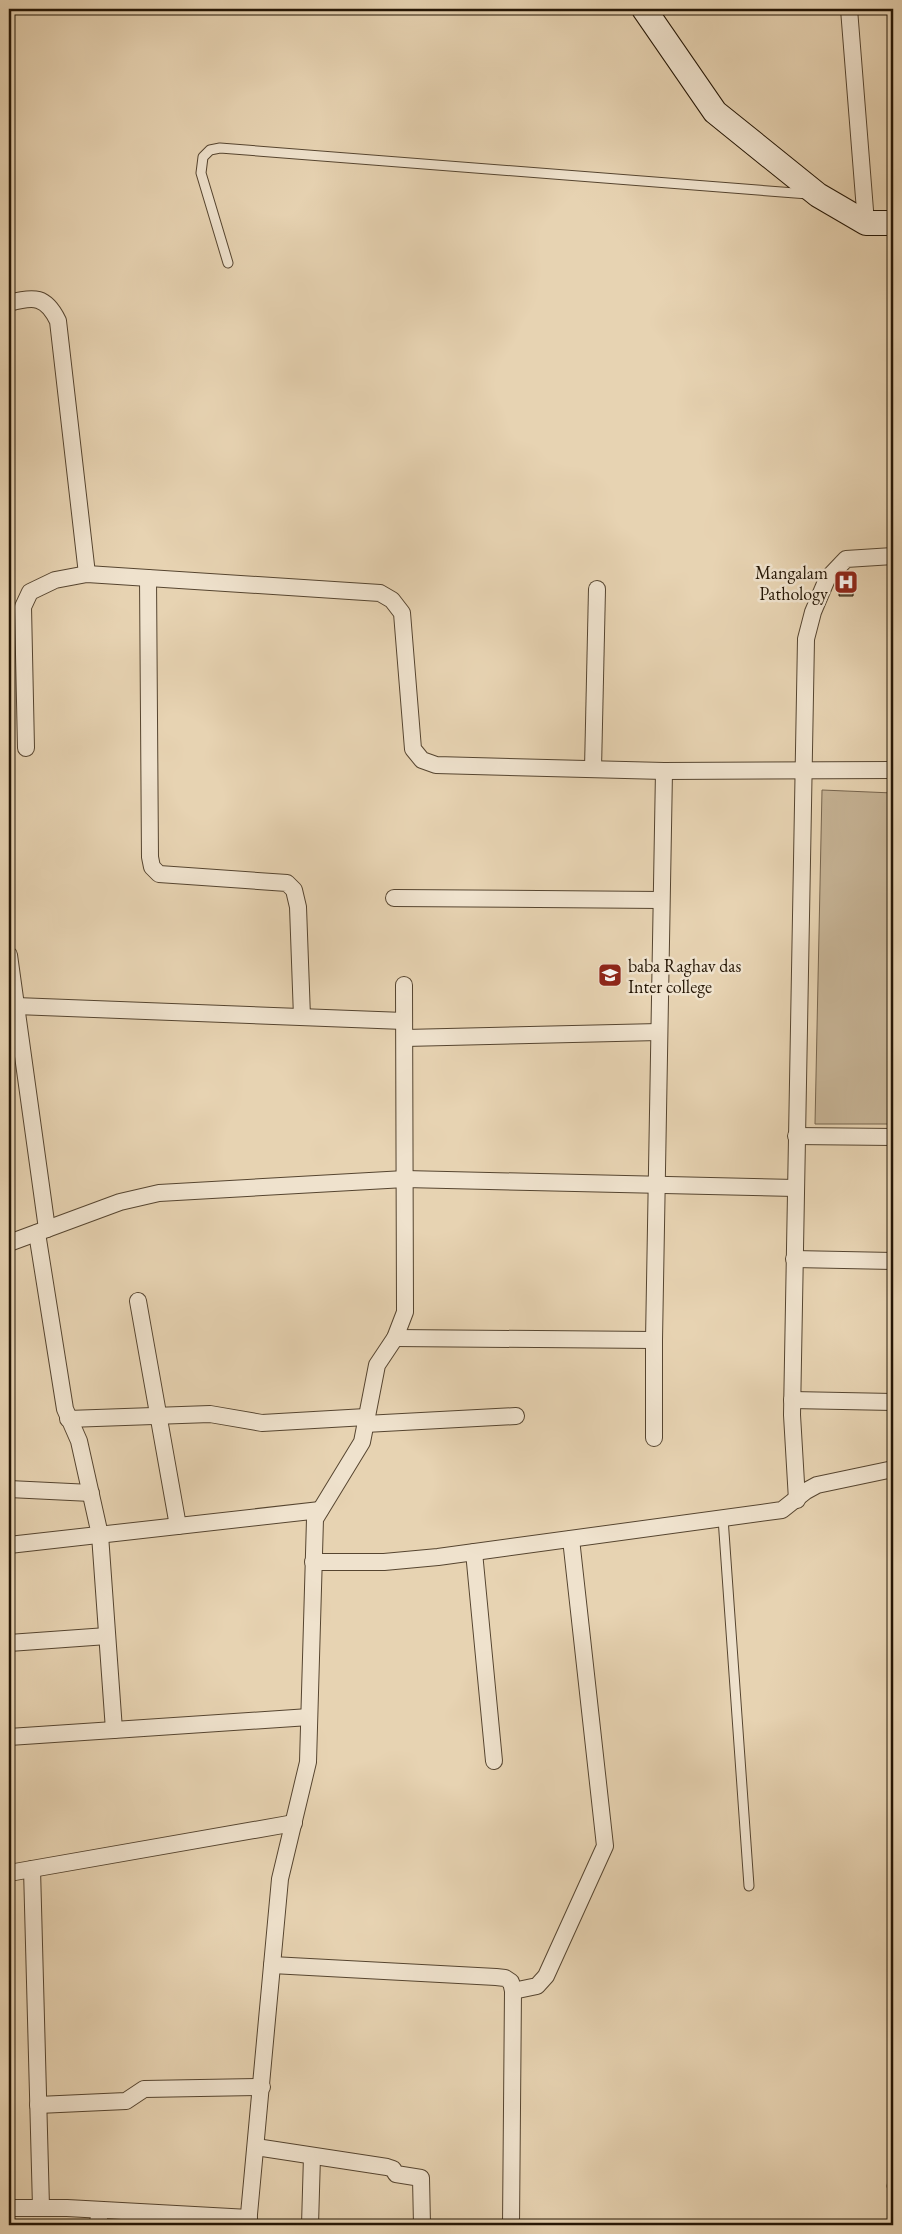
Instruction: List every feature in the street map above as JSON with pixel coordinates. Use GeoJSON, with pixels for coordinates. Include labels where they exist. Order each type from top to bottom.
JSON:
{"type":"FeatureCollection","features":[{"type":"Feature","properties":{"kind":"main road"},"geometry":{"type":"LineString","coordinates":[[644,9],[715,112],[818,195],[866,223],[893,223]]}},
{"type":"Feature","properties":{"kind":"street"},"geometry":{"type":"LineString","coordinates":[[849,9],[866,223]]}},
{"type":"Feature","properties":{"kind":"street"},"geometry":{"type":"LineString","coordinates":[[9,303],[26,298],[40,300],[51,307],[58,321],[87,574]]}},
{"type":"Feature","properties":{"kind":"street"},"geometry":{"type":"LineString","coordinates":[[797,1500],[792,1400],[806,639],[812,612],[827,579],[846,559],[893,556]]}},
{"type":"Feature","properties":{"kind":"street"},"geometry":{"type":"LineString","coordinates":[[26,748],[23,607],[30,592],[55,580],[87,574],[380,593],[392,600],[402,613],[413,749],[422,760],[436,765],[664,771],[893,770]]}},
{"type":"Feature","properties":{"kind":"street"},"geometry":{"type":"LineString","coordinates":[[148,578],[150,857],[152,867],[159,874],[287,883],[294,890],[298,907],[302,1018]]}},
{"type":"Feature","properties":{"kind":"street"},"geometry":{"type":"LineString","coordinates":[[593,769],[597,589]]}},
{"type":"Feature","properties":{"kind":"street"},"geometry":{"type":"LineString","coordinates":[[654,1438],[660,900],[664,771]]}},
{"type":"Feature","properties":{"kind":"street"},"geometry":{"type":"LineString","coordinates":[[394,898],[660,900]]}},
{"type":"Feature","properties":{"kind":"street"},"geometry":{"type":"LineString","coordinates":[[9,955],[42,1231],[68,1419],[79,1441],[100,1536],[114,1730]]}},
{"type":"Feature","properties":{"kind":"street"},"geometry":{"type":"LineString","coordinates":[[9,2208],[41,2207],[99,2217],[249,2222],[280,1879],[308,1762],[315,1519],[362,1442],[377,1365],[395,1338],[405,1312],[404,985]]}},
{"type":"Feature","properties":{"kind":"street"},"geometry":{"type":"LineString","coordinates":[[16,1006],[302,1018],[404,1030],[659,1032]]}},
{"type":"Feature","properties":{"kind":"street"},"geometry":{"type":"LineString","coordinates":[[796,1136],[893,1137]]}},
{"type":"Feature","properties":{"kind":"street"},"geometry":{"type":"LineString","coordinates":[[9,1243],[133,1198],[159,1193],[405,1179],[795,1188]]}},
{"type":"Feature","properties":{"kind":"street"},"geometry":{"type":"LineString","coordinates":[[794,1259],[893,1262]]}},
{"type":"Feature","properties":{"kind":"street"},"geometry":{"type":"LineString","coordinates":[[138,1301],[178,1526]]}},
{"type":"Feature","properties":{"kind":"street"},"geometry":{"type":"LineString","coordinates":[[395,1338],[654,1340]]}},
{"type":"Feature","properties":{"kind":"street"},"geometry":{"type":"LineString","coordinates":[[792,1400],[893,1402]]}},
{"type":"Feature","properties":{"kind":"street"},"geometry":{"type":"LineString","coordinates":[[68,1419],[210,1414],[262,1423],[516,1416]]}},
{"type":"Feature","properties":{"kind":"street"},"geometry":{"type":"LineString","coordinates":[[313,1562],[384,1562],[474,1552],[782,1510],[806,1491],[817,1485],[893,1469]]}},
{"type":"Feature","properties":{"kind":"street"},"geometry":{"type":"LineString","coordinates":[[9,1489],[91,1493]]}},
{"type":"Feature","properties":{"kind":"street"},"geometry":{"type":"LineString","coordinates":[[9,1545],[320,1510]]}},
{"type":"Feature","properties":{"kind":"street"},"geometry":{"type":"LineString","coordinates":[[513,1991],[537,1986],[546,1976],[606,1846],[571,1539]]}},
{"type":"Feature","properties":{"kind":"street"},"geometry":{"type":"LineString","coordinates":[[474,1552],[494,1761]]}},
{"type":"Feature","properties":{"kind":"street"},"geometry":{"type":"LineString","coordinates":[[9,1643],[107,1636]]}},
{"type":"Feature","properties":{"kind":"street"},"geometry":{"type":"LineString","coordinates":[[9,1737],[309,1717]]}},
{"type":"Feature","properties":{"kind":"street"},"geometry":{"type":"LineString","coordinates":[[9,1873],[294,1823]]}},
{"type":"Feature","properties":{"kind":"street"},"geometry":{"type":"LineString","coordinates":[[32,1869],[41,2207]]}},
{"type":"Feature","properties":{"kind":"street"},"geometry":{"type":"LineString","coordinates":[[272,1965],[496,1977],[505,1978],[511,1982],[513,1991],[511,2225]]}},
{"type":"Feature","properties":{"kind":"street"},"geometry":{"type":"LineString","coordinates":[[38,2105],[126,2101],[144,2089],[262,2087]]}},
{"type":"Feature","properties":{"kind":"street"},"geometry":{"type":"LineString","coordinates":[[256,2147],[388,2167],[393,2169],[396,2174],[421,2178],[422,2225]]}},
{"type":"Feature","properties":{"kind":"street"},"geometry":{"type":"LineString","coordinates":[[310,2225],[312,2156]]}},
{"type":"Feature","properties":{"kind":"lane"},"geometry":{"type":"LineString","coordinates":[[228,263],[201,172],[203,157],[210,150],[220,148],[818,195]]}},
{"type":"Feature","properties":{"kind":"lane"},"geometry":{"type":"LineString","coordinates":[[723,1518],[750,1886]]}},
{"type":"Feature","properties":{"kind":"shaded area"},"geometry":{"type":"Polygon","coordinates":[[[822,790],[893,793],[893,1124],[815,1124],[822,790]]]}},
{"type":"Feature","properties":{"kind":"building"},"geometry":{"type":"Polygon","coordinates":[[[840,572],[854,573],[853,596],[839,596],[840,572]]]}},
{"type":"Feature","properties":{"kind":"place","name":"Mangalam Pathology"},"geometry":{"type":"Point","coordinates":[846,582]}},
{"type":"Feature","properties":{"kind":"place","name":"baba Raghav das Inter college"},"geometry":{"type":"Point","coordinates":[610,975]}}]}
